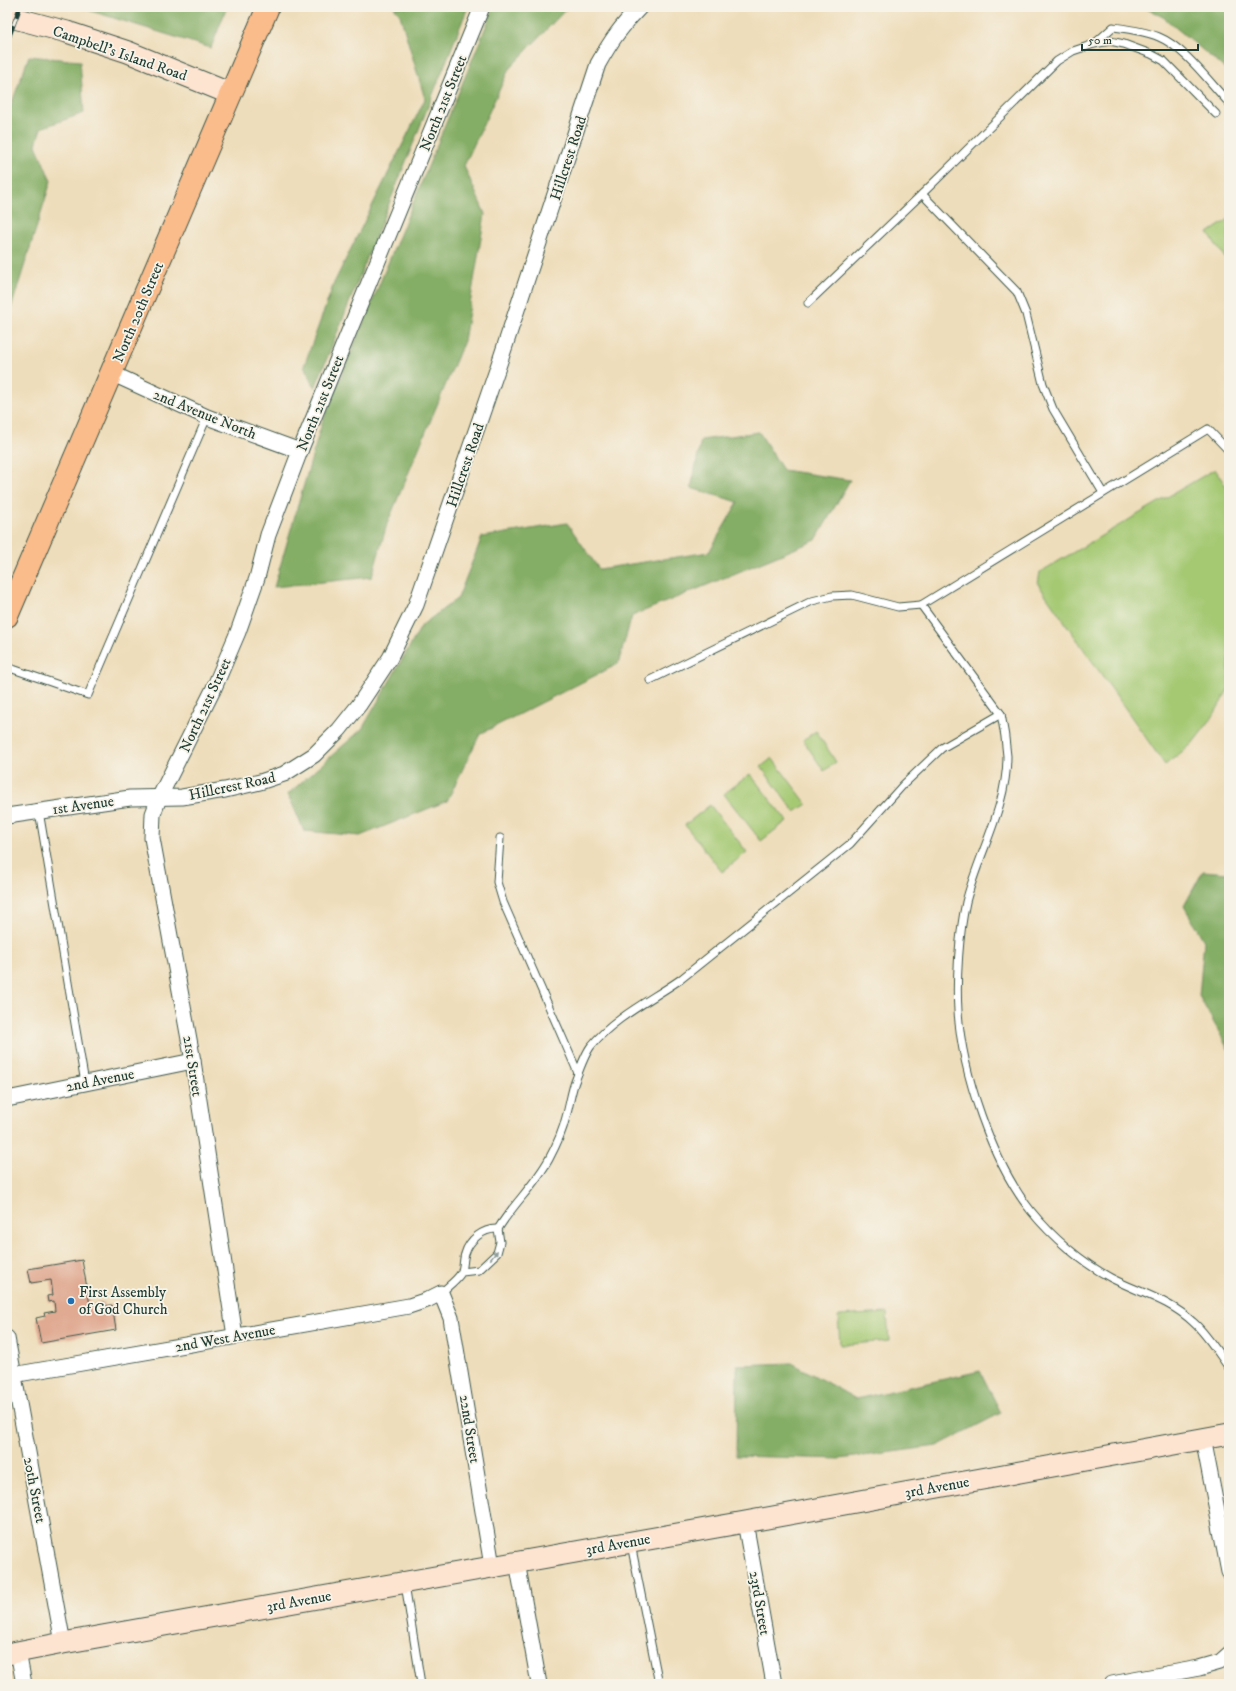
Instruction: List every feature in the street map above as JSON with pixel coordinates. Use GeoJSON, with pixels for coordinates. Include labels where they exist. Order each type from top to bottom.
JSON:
{"type":"FeatureCollection","features":[{"type":"Feature","properties":{"kind":"main road","name":"North 20th Street"},"geometry":{"type":"LineString","coordinates":[[7,616],[268,7]]}},
{"type":"Feature","properties":{"kind":"street","name":"North 21st Street"},"geometry":{"type":"LineString","coordinates":[[159,798],[214,688],[238,632],[257,578],[268,535],[300,451],[482,7]]}},
{"type":"Feature","properties":{"kind":"street","name":"Hillcrest Road"},"geometry":{"type":"LineString","coordinates":[[159,798],[182,797],[226,790],[260,782],[284,774],[314,755],[339,730],[359,705],[390,658],[416,605],[449,512],[598,64],[611,40],[624,22],[640,7]]}},
{"type":"Feature","properties":{"kind":"street","name":"Campbell's Island Road"},"geometry":{"type":"LineString","coordinates":[[7,16],[68,32],[128,52],[231,94]]}},
{"type":"Feature","properties":{"kind":"street","name":"2nd Avenue North"},"geometry":{"type":"LineString","coordinates":[[111,373],[206,417],[300,451]]}},
{"type":"Feature","properties":{"kind":"street","name":"1st Avenue"},"geometry":{"type":"LineString","coordinates":[[7,816],[130,798],[159,798]]}},
{"type":"Feature","properties":{"kind":"street","name":"21st Street"},"geometry":{"type":"LineString","coordinates":[[159,798],[153,814],[152,838],[193,1061],[235,1336]]}},
{"type":"Feature","properties":{"kind":"street","name":"2nd Avenue"},"geometry":{"type":"LineString","coordinates":[[7,1099],[193,1061]]}},
{"type":"Feature","properties":{"kind":"street","name":"2nd West Avenue"},"geometry":{"type":"LineString","coordinates":[[10,1375],[409,1306],[427,1300],[441,1293]]}},
{"type":"Feature","properties":{"kind":"street","name":"22nd Street"},"geometry":{"type":"LineString","coordinates":[[441,1293],[451,1318],[492,1566]]}},
{"type":"Feature","properties":{"kind":"street","name":"20th Street"},"geometry":{"type":"LineString","coordinates":[[7,1338],[10,1375],[63,1643]]}},
{"type":"Feature","properties":{"kind":"street","name":"3rd Avenue"},"geometry":{"type":"LineString","coordinates":[[13,1653],[1229,1434]]}},
{"type":"Feature","properties":{"kind":"street"},"geometry":{"type":"LineString","coordinates":[[1204,1438],[1229,1572]]}},
{"type":"Feature","properties":{"kind":"street","name":"23rd Street"},"geometry":{"type":"LineString","coordinates":[[745,1522],[774,1684]]}},
{"type":"Feature","properties":{"kind":"street"},"geometry":{"type":"LineString","coordinates":[[517,1562],[538,1684]]}},
{"type":"Feature","properties":{"kind":"street"},"geometry":{"type":"LineString","coordinates":[[13,1653],[24,1684]]}},
{"type":"Feature","properties":{"kind":"street"},"geometry":{"type":"LineString","coordinates":[[1112,1684],[1199,1668],[1220,1662],[1229,1654]]}},
{"type":"Feature","properties":{"kind":"lane"},"geometry":{"type":"LineString","coordinates":[[1094,44],[1114,27],[1135,30],[1159,37],[1178,48],[1229,103]]}},
{"type":"Feature","properties":{"kind":"lane"},"geometry":{"type":"LineString","coordinates":[[808,303],[1058,61],[1073,51],[1094,44],[1110,41],[1124,44],[1151,54],[1164,61],[1216,114]]}},
{"type":"Feature","properties":{"kind":"lane"},"geometry":{"type":"LineString","coordinates":[[922,194],[1017,292],[1026,314],[1043,384],[1053,409],[1103,493]]}},
{"type":"Feature","properties":{"kind":"lane"},"geometry":{"type":"LineString","coordinates":[[7,667],[88,695],[206,417]]}},
{"type":"Feature","properties":{"kind":"lane"},"geometry":{"type":"LineString","coordinates":[[650,680],[812,601],[832,596],[852,595],[898,607],[921,605],[1208,429],[1229,451]]}},
{"type":"Feature","properties":{"kind":"lane"},"geometry":{"type":"LineString","coordinates":[[921,605],[1001,714],[1005,734],[1007,758],[1002,794],[966,903],[958,960],[958,1011],[966,1062],[994,1149],[1011,1182],[1031,1211],[1054,1235],[1082,1260],[1111,1278],[1172,1306],[1194,1322],[1229,1368]]}},
{"type":"Feature","properties":{"kind":"lane"},"geometry":{"type":"LineString","coordinates":[[462,1272],[478,1270],[497,1253],[500,1242],[498,1230],[508,1213],[538,1178],[550,1157],[566,1117],[569,1099],[578,1073],[590,1047],[603,1033],[636,1007],[655,997],[681,979],[850,844],[903,785],[942,748],[1001,714]]}},
{"type":"Feature","properties":{"kind":"lane"},"geometry":{"type":"LineString","coordinates":[[38,811],[85,1083]]}},
{"type":"Feature","properties":{"kind":"lane"},"geometry":{"type":"LineString","coordinates":[[500,838],[497,882],[503,902],[578,1073]]}},
{"type":"Feature","properties":{"kind":"lane"},"geometry":{"type":"LineString","coordinates":[[441,1293],[462,1272],[465,1252],[471,1242],[481,1232],[491,1229],[498,1230]]}},
{"type":"Feature","properties":{"kind":"lane"},"geometry":{"type":"LineString","coordinates":[[631,1542],[659,1684]]}},
{"type":"Feature","properties":{"kind":"lane"},"geometry":{"type":"LineString","coordinates":[[405,1582],[421,1684]]}},
{"type":"Feature","properties":{"kind":"green space"},"geometry":{"type":"Polygon","coordinates":[[[78,7],[227,7],[211,48],[78,7]]]}},
{"type":"Feature","properties":{"kind":"green space"},"geometry":{"type":"Polygon","coordinates":[[[394,7],[468,7],[315,388],[304,366],[334,283],[425,99],[400,15],[394,7]]]}},
{"type":"Feature","properties":{"kind":"green space"},"geometry":{"type":"Polygon","coordinates":[[[494,7],[568,7],[509,69],[464,166],[485,214],[464,341],[387,524],[372,577],[274,587],[322,423],[494,7]]]}},
{"type":"Feature","properties":{"kind":"green space"},"geometry":{"type":"Polygon","coordinates":[[[1143,7],[1229,7],[1229,72],[1163,17],[1143,7]]]}},
{"type":"Feature","properties":{"kind":"green space"},"geometry":{"type":"Polygon","coordinates":[[[29,56],[80,61],[84,113],[41,128],[36,145],[51,181],[7,321],[7,116],[29,56]]]}},
{"type":"Feature","properties":{"kind":"green space"},"geometry":{"type":"Polygon","coordinates":[[[1229,219],[1229,264],[1208,233],[1229,219]]]}},
{"type":"Feature","properties":{"kind":"green space"},"geometry":{"type":"Polygon","coordinates":[[[759,432],[783,470],[850,480],[816,540],[632,616],[618,664],[480,734],[447,801],[360,836],[304,831],[288,794],[362,729],[422,625],[458,598],[482,537],[567,523],[599,569],[709,552],[738,502],[691,488],[701,440],[759,432]]]}},
{"type":"Feature","properties":{"kind":"green space"},"geometry":{"type":"Polygon","coordinates":[[[1215,469],[1229,491],[1229,688],[1212,718],[1192,744],[1165,765],[1038,584],[1040,572],[1215,469]]]}},
{"type":"Feature","properties":{"kind":"green space"},"geometry":{"type":"Polygon","coordinates":[[[816,731],[836,762],[824,771],[803,740],[816,731]]]}},
{"type":"Feature","properties":{"kind":"green space"},"geometry":{"type":"Polygon","coordinates":[[[772,758],[807,804],[795,812],[761,767],[772,758]]]}},
{"type":"Feature","properties":{"kind":"green space"},"geometry":{"type":"Polygon","coordinates":[[[750,774],[787,821],[761,841],[724,794],[750,774]]]}},
{"type":"Feature","properties":{"kind":"green space"},"geometry":{"type":"Polygon","coordinates":[[[710,805],[747,852],[722,872],[685,825],[710,805]]]}},
{"type":"Feature","properties":{"kind":"green space"},"geometry":{"type":"Polygon","coordinates":[[[1203,871],[1229,873],[1229,1050],[1199,996],[1204,941],[1184,906],[1203,871]]]}},
{"type":"Feature","properties":{"kind":"green space"},"geometry":{"type":"Polygon","coordinates":[[[887,1313],[889,1341],[840,1345],[838,1316],[887,1313]]]}},
{"type":"Feature","properties":{"kind":"green space"},"geometry":{"type":"Polygon","coordinates":[[[792,1363],[856,1399],[980,1371],[1001,1413],[937,1446],[840,1459],[736,1456],[737,1365],[792,1363]]]}},
{"type":"Feature","properties":{"kind":"building","name":"First Assembly of God Church"},"geometry":{"type":"Polygon","coordinates":[[[82,1260],[90,1305],[104,1302],[105,1306],[112,1305],[116,1330],[41,1343],[36,1318],[45,1316],[44,1313],[55,1311],[54,1301],[48,1302],[47,1296],[53,1295],[51,1280],[31,1283],[28,1269],[82,1260]]]}},
{"type":"Feature","properties":{"kind":"railway"},"geometry":{"type":"LineString","coordinates":[[7,42],[20,7]]}},
{"type":"Feature","properties":{"kind":"place","name":"First Assembly of God Church"},"geometry":{"type":"Point","coordinates":[71,1301]}}]}
